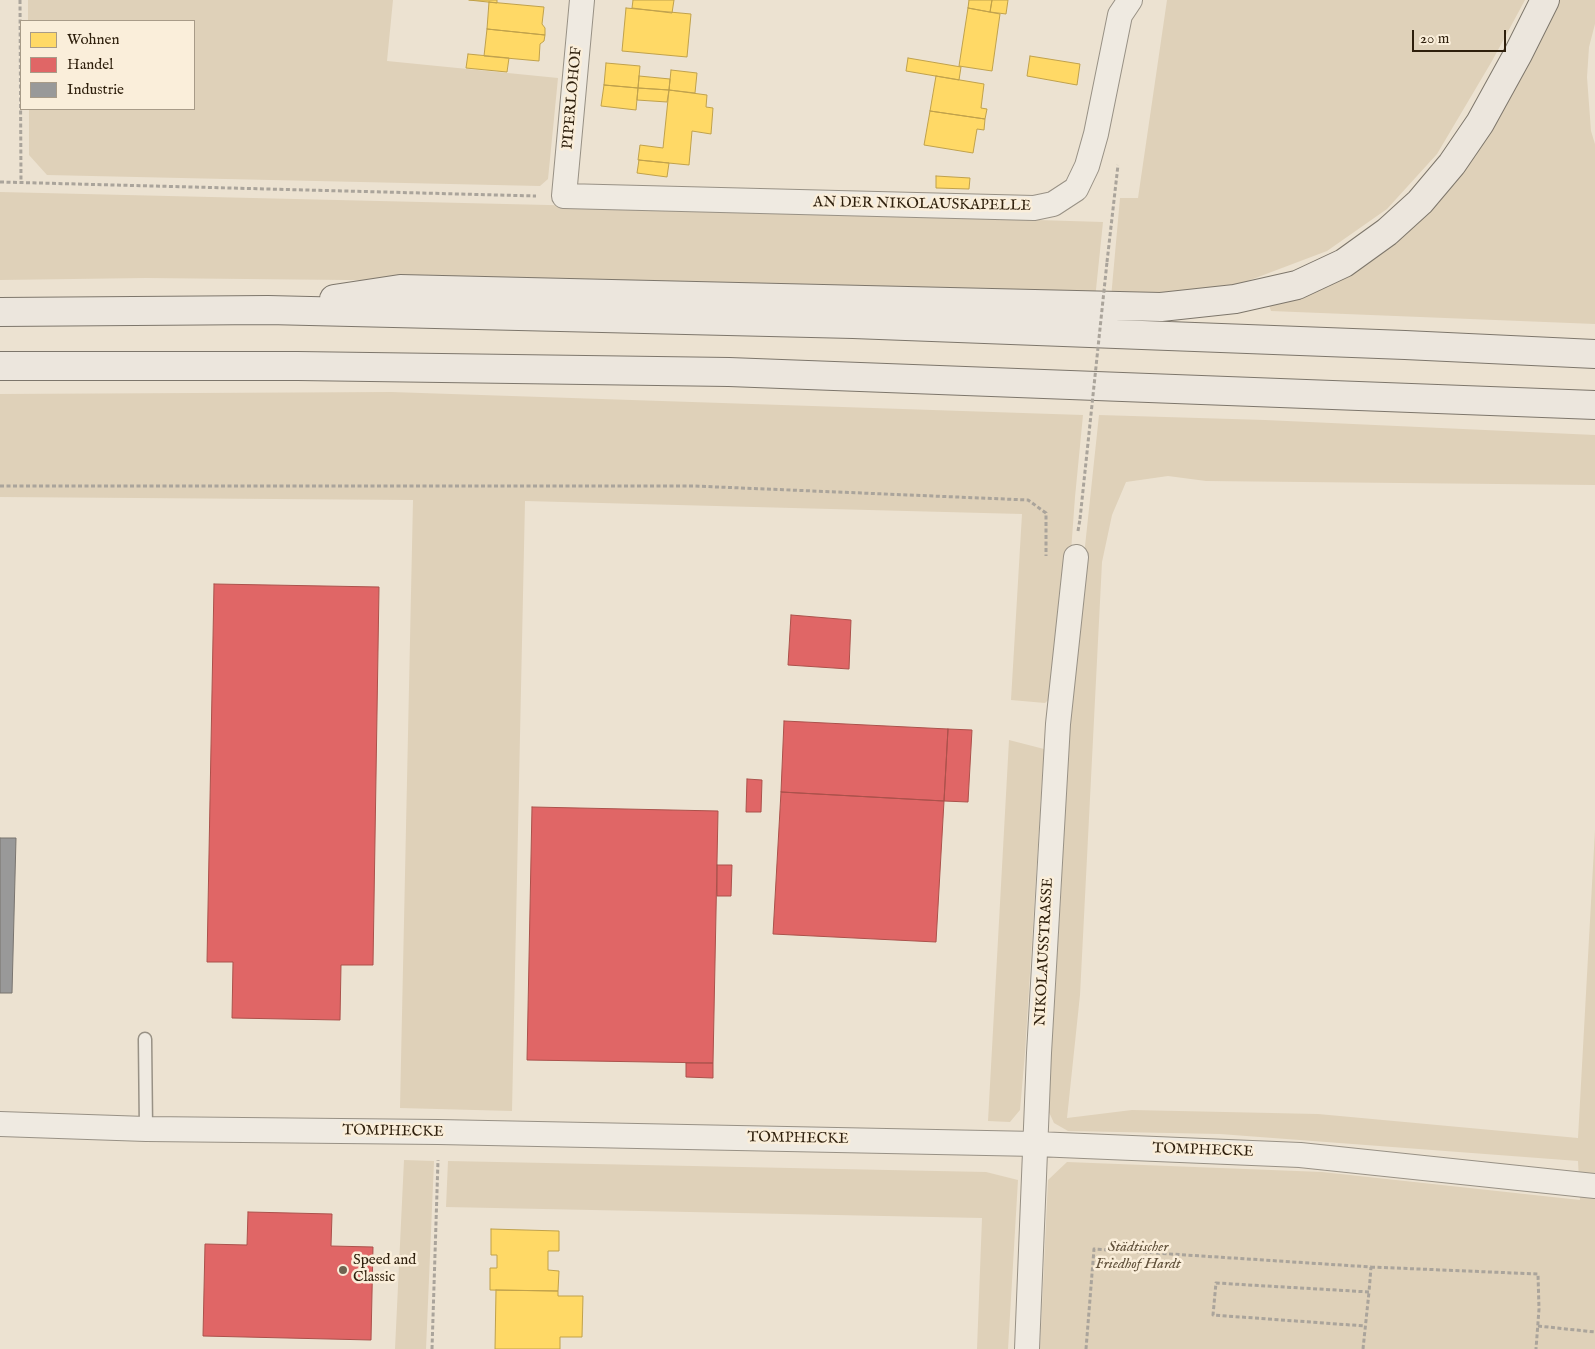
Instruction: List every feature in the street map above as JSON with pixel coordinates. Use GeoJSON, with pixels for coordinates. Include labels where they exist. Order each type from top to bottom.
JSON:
{"type":"FeatureCollection","features":[{"type":"Feature","properties":{"kind":"highway"},"geometry":{"type":"LineString","coordinates":[[268,310],[400,289],[1162,308],[1235,299],[1297,285],[1344,263],[1388,232],[1420,202],[1452,164],[1480,123],[1545,0]]}},
{"type":"Feature","properties":{"kind":"highway"},"geometry":{"type":"LineString","coordinates":[[0,312],[268,310],[853,324],[1595,354]]}},
{"type":"Feature","properties":{"kind":"highway"},"geometry":{"type":"LineString","coordinates":[[0,366],[298,366],[729,372],[1595,405]]}},
{"type":"Feature","properties":{"kind":"street","name":"PIPERLOHOF"},"geometry":{"type":"LineString","coordinates":[[564,196],[582,0]]}},
{"type":"Feature","properties":{"kind":"street","name":"AN DER NIKOLAUSKAPELLE"},"geometry":{"type":"LineString","coordinates":[[564,196],[1034,208],[1053,204],[1076,188],[1087,166],[1096,134],[1120,15],[1130,0]]}},
{"type":"Feature","properties":{"kind":"street","name":"NIKOLAUSSTRASSE"},"geometry":{"type":"LineString","coordinates":[[1026,1349],[1039,1053],[1058,724],[1076,557]]}},
{"type":"Feature","properties":{"kind":"street","name":"TOMPHECKE"},"geometry":{"type":"LineString","coordinates":[[0,1124],[146,1129],[438,1132],[1036,1144],[1300,1155],[1593,1186]]}},
{"type":"Feature","properties":{"kind":"lane"},"geometry":{"type":"LineString","coordinates":[[145,1038],[146,1129]]}},
{"type":"Feature","properties":{"kind":"path"},"geometry":{"type":"LineString","coordinates":[[20,0],[20,20]]}},
{"type":"Feature","properties":{"kind":"path"},"geometry":{"type":"LineString","coordinates":[[21,110],[21,183]]}},
{"type":"Feature","properties":{"kind":"path"},"geometry":{"type":"LineString","coordinates":[[0,182],[564,196]]}},
{"type":"Feature","properties":{"kind":"path"},"geometry":{"type":"LineString","coordinates":[[1080,519],[1107,262]]}},
{"type":"Feature","properties":{"kind":"path"},"geometry":{"type":"LineString","coordinates":[[0,486],[694,486],[1028,500],[1046,512],[1046,562]]}},
{"type":"Feature","properties":{"kind":"path"},"geometry":{"type":"LineString","coordinates":[[432,1349],[438,1132]]}},
{"type":"Feature","properties":{"kind":"path"},"geometry":{"type":"LineString","coordinates":[[1086,1349],[1094,1249],[1370,1267],[1538,1274],[1536,1349]]}},
{"type":"Feature","properties":{"kind":"path"},"geometry":{"type":"LineString","coordinates":[[1363,1349],[1370,1267]]}},
{"type":"Feature","properties":{"kind":"path"},"geometry":{"type":"LineString","coordinates":[[1365,1326],[1213,1315],[1216,1283],[1369,1292]]}},
{"type":"Feature","properties":{"kind":"path"},"geometry":{"type":"LineString","coordinates":[[1538,1326],[1595,1332]]}},
{"type":"Feature","properties":{"kind":"green space"},"geometry":{"type":"Polygon","coordinates":[[[28,0],[393,0],[387,61],[558,78],[548,179],[540,186],[47,175],[29,155],[29,110],[195,110],[195,20],[28,20],[28,0]]]}},
{"type":"Feature","properties":{"kind":"green space"},"geometry":{"type":"Polygon","coordinates":[[[1167,0],[1525,0],[1492,61],[1437,154],[1387,209],[1327,251],[1229,288],[1111,298],[1120,198],[1138,198],[1167,0]]]}},
{"type":"Feature","properties":{"kind":"green space"},"geometry":{"type":"Polygon","coordinates":[[[1557,0],[1595,0],[1595,24],[1589,47],[1587,77],[1591,131],[1595,144],[1595,324],[1271,311],[1268,302],[1381,250],[1557,0]]]}},
{"type":"Feature","properties":{"kind":"green space"},"geometry":{"type":"Polygon","coordinates":[[[0,192],[548,205],[1103,222],[1095,299],[549,282],[146,278],[0,280],[0,192]]]}},
{"type":"Feature","properties":{"kind":"green space"},"geometry":{"type":"Polygon","coordinates":[[[391,392],[1083,415],[1061,688],[1045,703],[1011,700],[1022,514],[525,501],[512,1111],[400,1108],[413,500],[0,497],[0,394],[391,392]]]}},
{"type":"Feature","properties":{"kind":"green space","name":"Städtischer Friedhof Hardt"},"geometry":{"type":"Polygon","coordinates":[[[1099,415],[1265,420],[1595,435],[1595,485],[1206,481],[1168,476],[1126,482],[1112,515],[1102,562],[1080,995],[1067,1118],[1132,1110],[1318,1114],[1578,1138],[1595,830],[1595,1349],[1040,1349],[1048,1180],[1067,1162],[1322,1172],[1580,1200],[1578,1161],[1220,1134],[1068,1131],[1054,1123],[1047,1108],[1061,896],[1070,687],[1099,415]]]}},
{"type":"Feature","properties":{"kind":"green space"},"geometry":{"type":"Polygon","coordinates":[[[1009,740],[1044,749],[1020,1110],[1010,1122],[988,1121],[1009,740]]]}},
{"type":"Feature","properties":{"kind":"green space"},"geometry":{"type":"Polygon","coordinates":[[[404,1160],[434,1161],[426,1349],[395,1349],[404,1160]]]}},
{"type":"Feature","properties":{"kind":"green space"},"geometry":{"type":"Polygon","coordinates":[[[448,1161],[986,1172],[1018,1180],[1008,1349],[977,1349],[982,1218],[446,1207],[448,1161]]]}},
{"type":"Feature","properties":{"kind":"building: Wohnen"},"geometry":{"type":"Polygon","coordinates":[[[469,0],[497,0],[497,3],[469,0]]]}},
{"type":"Feature","properties":{"kind":"building: Wohnen"},"geometry":{"type":"Polygon","coordinates":[[[633,0],[674,0],[672,13],[632,8],[633,0]]]}},
{"type":"Feature","properties":{"kind":"building: Wohnen"},"geometry":{"type":"Polygon","coordinates":[[[969,0],[992,0],[990,12],[968,8],[969,0]]]}},
{"type":"Feature","properties":{"kind":"building: Wohnen"},"geometry":{"type":"Polygon","coordinates":[[[992,0],[1008,0],[1006,14],[990,12],[992,0]]]}},
{"type":"Feature","properties":{"kind":"building: Wohnen"},"geometry":{"type":"Polygon","coordinates":[[[489,2],[544,7],[542,24],[545,28],[545,35],[487,29],[489,2]]]}},
{"type":"Feature","properties":{"kind":"building: Wohnen"},"geometry":{"type":"Polygon","coordinates":[[[626,8],[691,14],[687,57],[622,51],[626,8]]]}},
{"type":"Feature","properties":{"kind":"building: Wohnen"},"geometry":{"type":"Polygon","coordinates":[[[968,8],[1000,14],[992,71],[959,66],[968,8]]]}},
{"type":"Feature","properties":{"kind":"building: Wohnen"},"geometry":{"type":"Polygon","coordinates":[[[487,29],[545,35],[544,41],[540,44],[539,61],[484,56],[487,29]]]}},
{"type":"Feature","properties":{"kind":"building: Wohnen"},"geometry":{"type":"Polygon","coordinates":[[[468,54],[509,58],[507,72],[466,68],[468,54]]]}},
{"type":"Feature","properties":{"kind":"building: Wohnen"},"geometry":{"type":"Polygon","coordinates":[[[1030,56],[1080,64],[1077,85],[1027,76],[1030,56]]]}},
{"type":"Feature","properties":{"kind":"building: Wohnen"},"geometry":{"type":"Polygon","coordinates":[[[908,58],[961,67],[959,80],[906,71],[908,58]]]}},
{"type":"Feature","properties":{"kind":"building: Wohnen"},"geometry":{"type":"Polygon","coordinates":[[[606,63],[640,66],[638,88],[604,85],[606,63]]]}},
{"type":"Feature","properties":{"kind":"building: Wohnen"},"geometry":{"type":"Polygon","coordinates":[[[671,70],[697,73],[695,93],[669,90],[671,70]]]}},
{"type":"Feature","properties":{"kind":"building: Wohnen"},"geometry":{"type":"Polygon","coordinates":[[[639,76],[670,79],[669,90],[638,88],[639,76]]]}},
{"type":"Feature","properties":{"kind":"building: Wohnen"},"geometry":{"type":"Polygon","coordinates":[[[936,76],[984,84],[981,108],[987,109],[985,119],[930,111],[936,76]]]}},
{"type":"Feature","properties":{"kind":"building: Wohnen"},"geometry":{"type":"Polygon","coordinates":[[[604,85],[638,88],[636,110],[601,106],[604,85]]]}},
{"type":"Feature","properties":{"kind":"building: Wohnen"},"geometry":{"type":"Polygon","coordinates":[[[638,88],[669,90],[667,102],[637,100],[638,88]]]}},
{"type":"Feature","properties":{"kind":"building: Wohnen"},"geometry":{"type":"Polygon","coordinates":[[[669,90],[707,95],[706,107],[713,108],[711,134],[692,131],[689,165],[638,160],[640,145],[663,148],[669,90]]]}},
{"type":"Feature","properties":{"kind":"building: Wohnen"},"geometry":{"type":"Polygon","coordinates":[[[930,111],[985,119],[984,130],[977,129],[973,153],[924,145],[930,111]]]}},
{"type":"Feature","properties":{"kind":"building: Wohnen"},"geometry":{"type":"Polygon","coordinates":[[[639,160],[669,163],[667,177],[637,173],[639,160]]]}},
{"type":"Feature","properties":{"kind":"building: Wohnen"},"geometry":{"type":"Polygon","coordinates":[[[936,176],[970,178],[969,189],[936,188],[936,176]]]}},
{"type":"Feature","properties":{"kind":"building: Wohnen"},"geometry":{"type":"Polygon","coordinates":[[[491,1229],[559,1231],[559,1251],[548,1251],[548,1270],[559,1271],[558,1291],[490,1290],[490,1268],[497,1268],[497,1255],[491,1255],[491,1229]]]}},
{"type":"Feature","properties":{"kind":"building: Wohnen"},"geometry":{"type":"Polygon","coordinates":[[[496,1290],[558,1291],[558,1296],[583,1296],[582,1337],[560,1337],[560,1349],[495,1349],[496,1290]]]}},
{"type":"Feature","properties":{"kind":"building: Handel"},"geometry":{"type":"Polygon","coordinates":[[[214,584],[379,587],[373,965],[341,965],[340,1020],[232,1018],[233,962],[207,962],[214,584]]]}},
{"type":"Feature","properties":{"kind":"building: Handel"},"geometry":{"type":"Polygon","coordinates":[[[791,615],[851,620],[849,669],[788,665],[791,615]]]}},
{"type":"Feature","properties":{"kind":"building: Handel"},"geometry":{"type":"Polygon","coordinates":[[[784,721],[948,729],[944,801],[781,792],[784,721]]]}},
{"type":"Feature","properties":{"kind":"building: Handel"},"geometry":{"type":"Polygon","coordinates":[[[948,729],[972,730],[968,802],[944,801],[948,729]]]}},
{"type":"Feature","properties":{"kind":"building: Handel"},"geometry":{"type":"Polygon","coordinates":[[[747,779],[762,780],[761,812],[746,812],[747,779]]]}},
{"type":"Feature","properties":{"kind":"building: Handel"},"geometry":{"type":"Polygon","coordinates":[[[781,792],[944,801],[936,942],[773,934],[781,792]]]}},
{"type":"Feature","properties":{"kind":"building: Handel"},"geometry":{"type":"Polygon","coordinates":[[[532,807],[718,811],[713,1063],[527,1060],[532,807]]]}},
{"type":"Feature","properties":{"kind":"building: Handel"},"geometry":{"type":"Polygon","coordinates":[[[717,865],[732,865],[731,896],[717,896],[717,865]]]}},
{"type":"Feature","properties":{"kind":"building: Handel"},"geometry":{"type":"Polygon","coordinates":[[[686,1063],[713,1063],[713,1078],[686,1077],[686,1063]]]}},
{"type":"Feature","properties":{"kind":"building: Handel"},"geometry":{"type":"Polygon","coordinates":[[[248,1212],[332,1214],[331,1246],[373,1247],[371,1340],[203,1336],[205,1244],[247,1245],[248,1212]]]}},
{"type":"Feature","properties":{"kind":"building: Industrie"},"geometry":{"type":"Polygon","coordinates":[[[0,838],[16,838],[12,993],[0,993],[0,838]]]}},
{"type":"Feature","properties":{"kind":"place","name":"Speed and Classic"},"geometry":{"type":"Point","coordinates":[343,1270]}}]}
